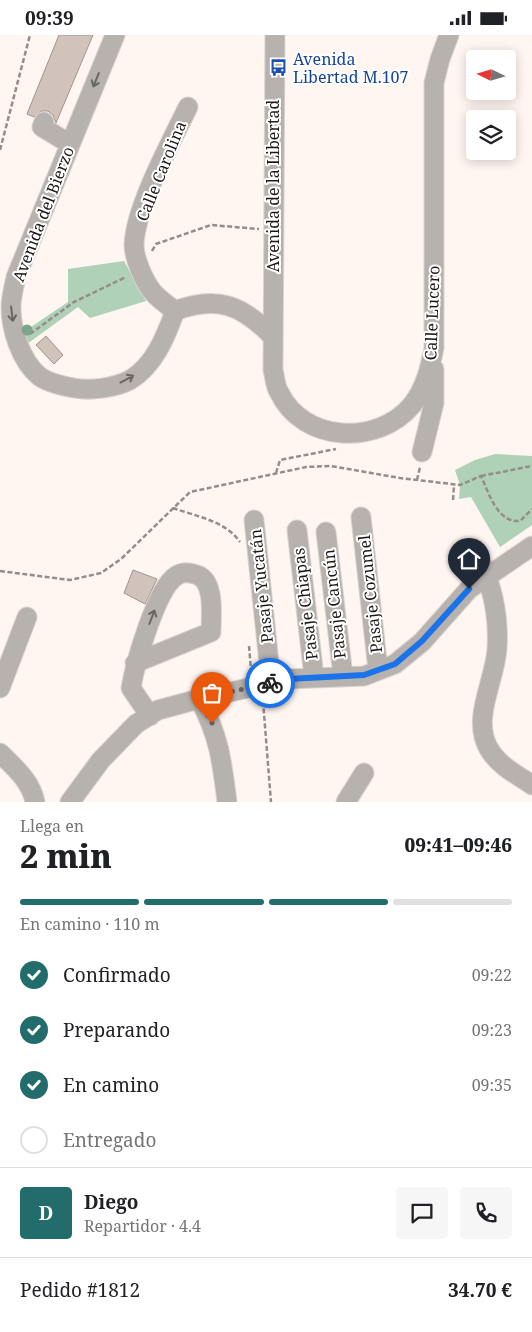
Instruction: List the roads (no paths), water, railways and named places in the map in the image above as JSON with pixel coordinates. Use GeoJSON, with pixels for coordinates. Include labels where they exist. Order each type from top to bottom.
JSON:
{"type":"FeatureCollection","features":[{"type":"Feature","properties":{"kind":"street","name":"Avenida del Bierzo"},"geometry":{"type":"LineString","coordinates":[[115,35],[16,277],[11,307],[16,335],[26,361],[40,377],[59,385],[82,389],[107,387],[130,379],[150,360],[164,340],[175,311]]}},
{"type":"Feature","properties":{"kind":"street","name":"Avenida de la Libertad"},"geometry":{"type":"LineString","coordinates":[[272,336],[275,35]]}},
{"type":"Feature","properties":{"kind":"street","name":"Calle Lucero"},"geometry":{"type":"LineString","coordinates":[[272,336],[273,370],[278,392],[293,411],[308,425],[341,433],[365,433],[382,428],[399,417],[412,405],[423,387],[434,348],[434,83],[449,35]]}},
{"type":"Feature","properties":{"kind":"street","name":"Calle Carolina"},"geometry":{"type":"LineString","coordinates":[[175,311],[152,291],[140,267],[134,246],[142,211],[162,161],[188,107]]}},
{"type":"Feature","properties":{"kind":"street"},"geometry":{"type":"LineString","coordinates":[[44,122],[42,127],[70,144]]}},
{"type":"Feature","properties":{"kind":"street"},"geometry":{"type":"LineString","coordinates":[[175,311],[207,302],[224,305],[242,311],[256,319],[272,336]]}},
{"type":"Feature","properties":{"kind":"street"},"geometry":{"type":"LineString","coordinates":[[422,452],[434,403],[434,348]]}},
{"type":"Feature","properties":{"kind":"street","name":"Pasaje Cozumel"},"geometry":{"type":"LineString","coordinates":[[361,517],[378,670]]}},
{"type":"Feature","properties":{"kind":"street","name":"Pasaje Yucatán"},"geometry":{"type":"LineString","coordinates":[[254,520],[261,685]]}},
{"type":"Feature","properties":{"kind":"street","name":"Pasaje Chiapas"},"geometry":{"type":"LineString","coordinates":[[297,530],[314,677]]}},
{"type":"Feature","properties":{"kind":"street","name":"Pasaje Cancún"},"geometry":{"type":"LineString","coordinates":[[326,532],[342,676]]}},
{"type":"Feature","properties":{"kind":"street"},"geometry":{"type":"LineString","coordinates":[[70,802],[101,760],[136,724],[158,710],[261,685],[314,677],[364,675],[395,664],[422,641],[469,589],[484,568],[532,546]]}},
{"type":"Feature","properties":{"kind":"street"},"geometry":{"type":"LineString","coordinates":[[484,568],[494,594],[497,649],[481,722],[488,748],[501,765],[532,785]]}},
{"type":"Feature","properties":{"kind":"street"},"geometry":{"type":"LineString","coordinates":[[135,663],[211,632],[210,594],[205,581],[197,574],[184,572],[174,577],[157,605],[135,663],[131,688],[150,715]]}},
{"type":"Feature","properties":{"kind":"street"},"geometry":{"type":"LineString","coordinates":[[0,688],[27,617]]}},
{"type":"Feature","properties":{"kind":"street"},"geometry":{"type":"LineString","coordinates":[[198,699],[212,723],[222,761],[227,802]]}},
{"type":"Feature","properties":{"kind":"street"},"geometry":{"type":"LineString","coordinates":[[0,753],[19,772],[33,790],[35,802]]}},
{"type":"Feature","properties":{"kind":"street"},"geometry":{"type":"LineString","coordinates":[[346,802],[364,773]]}},
{"type":"Feature","properties":{"kind":"place","name":"Avenida Libertad M.107"},"geometry":{"type":"Point","coordinates":[279,68]}}]}
